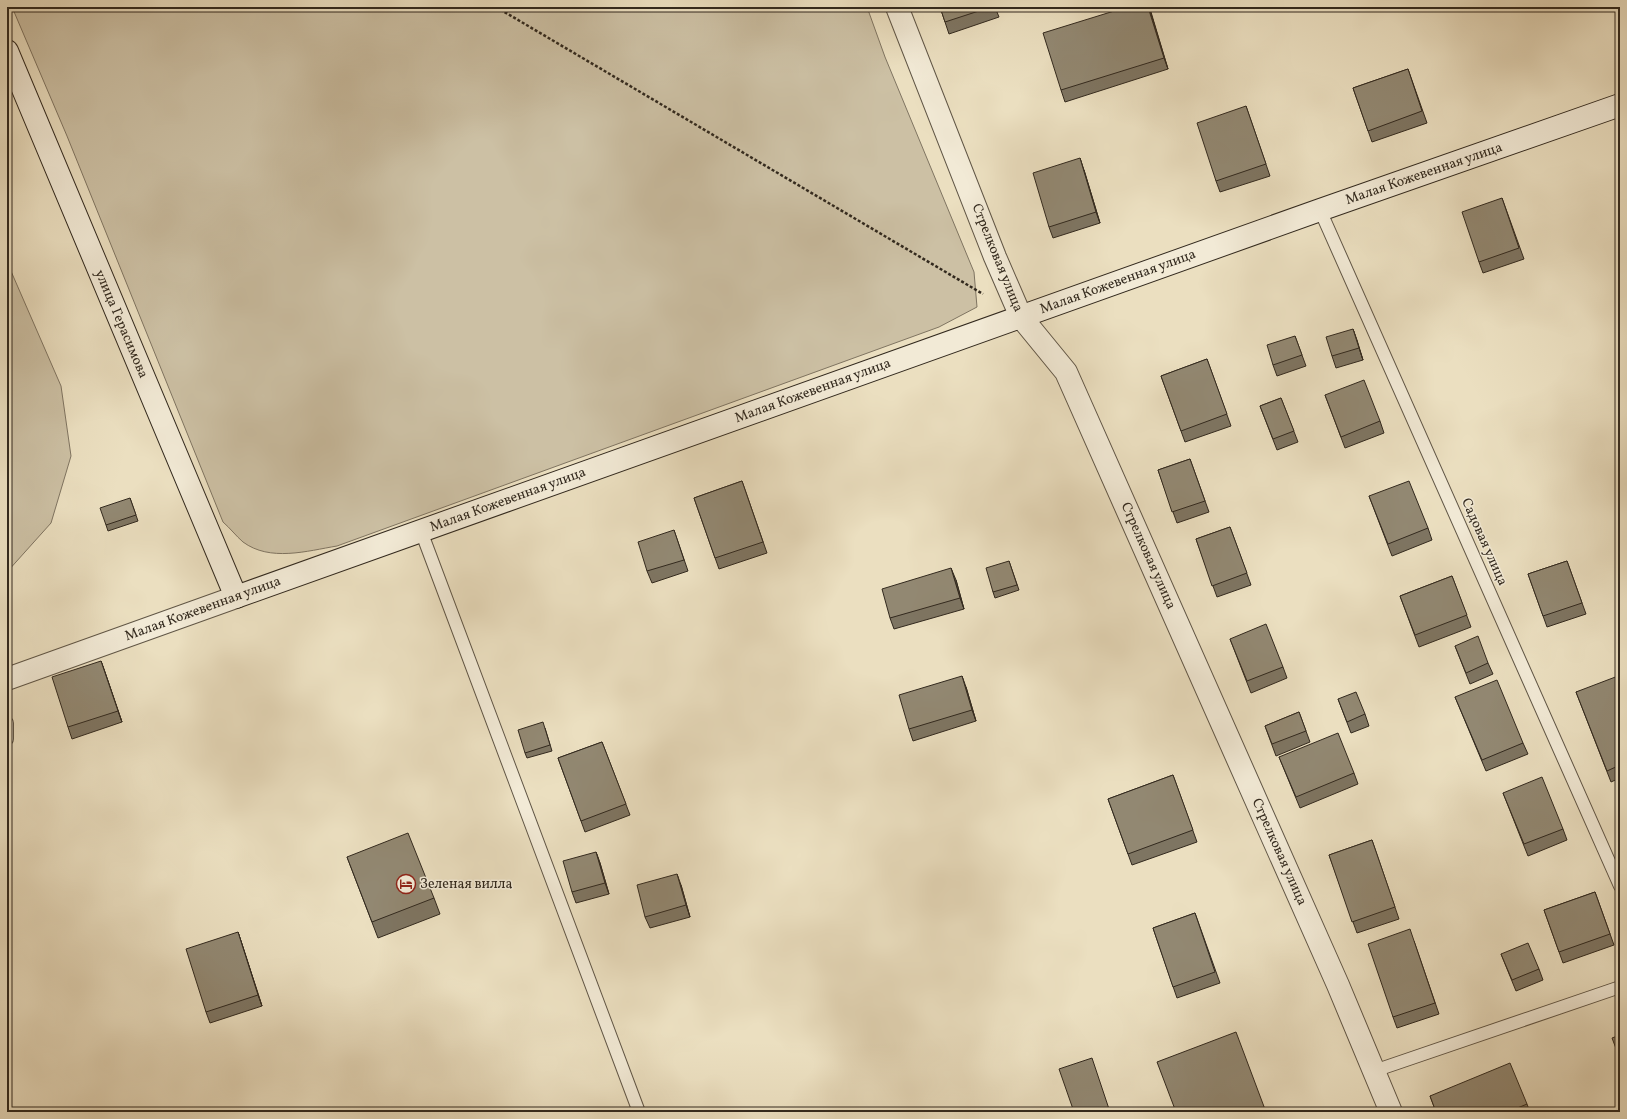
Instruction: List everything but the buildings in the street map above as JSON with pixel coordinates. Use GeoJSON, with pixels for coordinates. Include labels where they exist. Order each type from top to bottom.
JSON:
{"type":"FeatureCollection","features":[{"type":"Feature","properties":{"kind":"street","name":"Стрелковая улица"},"geometry":{"type":"LineString","coordinates":[[897,7],[995,257],[1021,317],[1066,372],[1332,970],[1391,1112]]}},
{"type":"Feature","properties":{"kind":"street","name":"улица Герасимова"},"geometry":{"type":"LineString","coordinates":[[7,51],[236,597]]}},
{"type":"Feature","properties":{"kind":"street","name":"Малая Кожевенная улица"},"geometry":{"type":"LineString","coordinates":[[7,678],[421,532],[1320,210],[1620,105]]}},
{"type":"Feature","properties":{"kind":"lane","name":"Садовая улица"},"geometry":{"type":"LineString","coordinates":[[1320,210],[1620,886]]}},
{"type":"Feature","properties":{"kind":"lane"},"geometry":{"type":"LineString","coordinates":[[421,532],[639,1112]]}},
{"type":"Feature","properties":{"kind":"lane"},"geometry":{"type":"LineString","coordinates":[[7,723],[7,739]]}},
{"type":"Feature","properties":{"kind":"lane"},"geometry":{"type":"LineString","coordinates":[[1374,1071],[1620,988]]}},
{"type":"Feature","properties":{"kind":"path"},"geometry":{"type":"LineString","coordinates":[[496,7],[987,297]]}},
{"type":"Feature","properties":{"kind":"shaded area"},"geometry":{"type":"Polygon","coordinates":[[[12,7],[867,7],[885,57],[974,272],[977,307],[939,327],[337,546],[289,553],[265,552],[243,542],[223,522],[67,136],[12,7]]]}},
{"type":"Feature","properties":{"kind":"shaded area"},"geometry":{"type":"Polygon","coordinates":[[[7,262],[61,386],[71,456],[51,523],[7,572],[7,262]]]}},
{"type":"Feature","properties":{"kind":"place","name":"Зеленая вилла"},"geometry":{"type":"Point","coordinates":[406,884]}}]}
